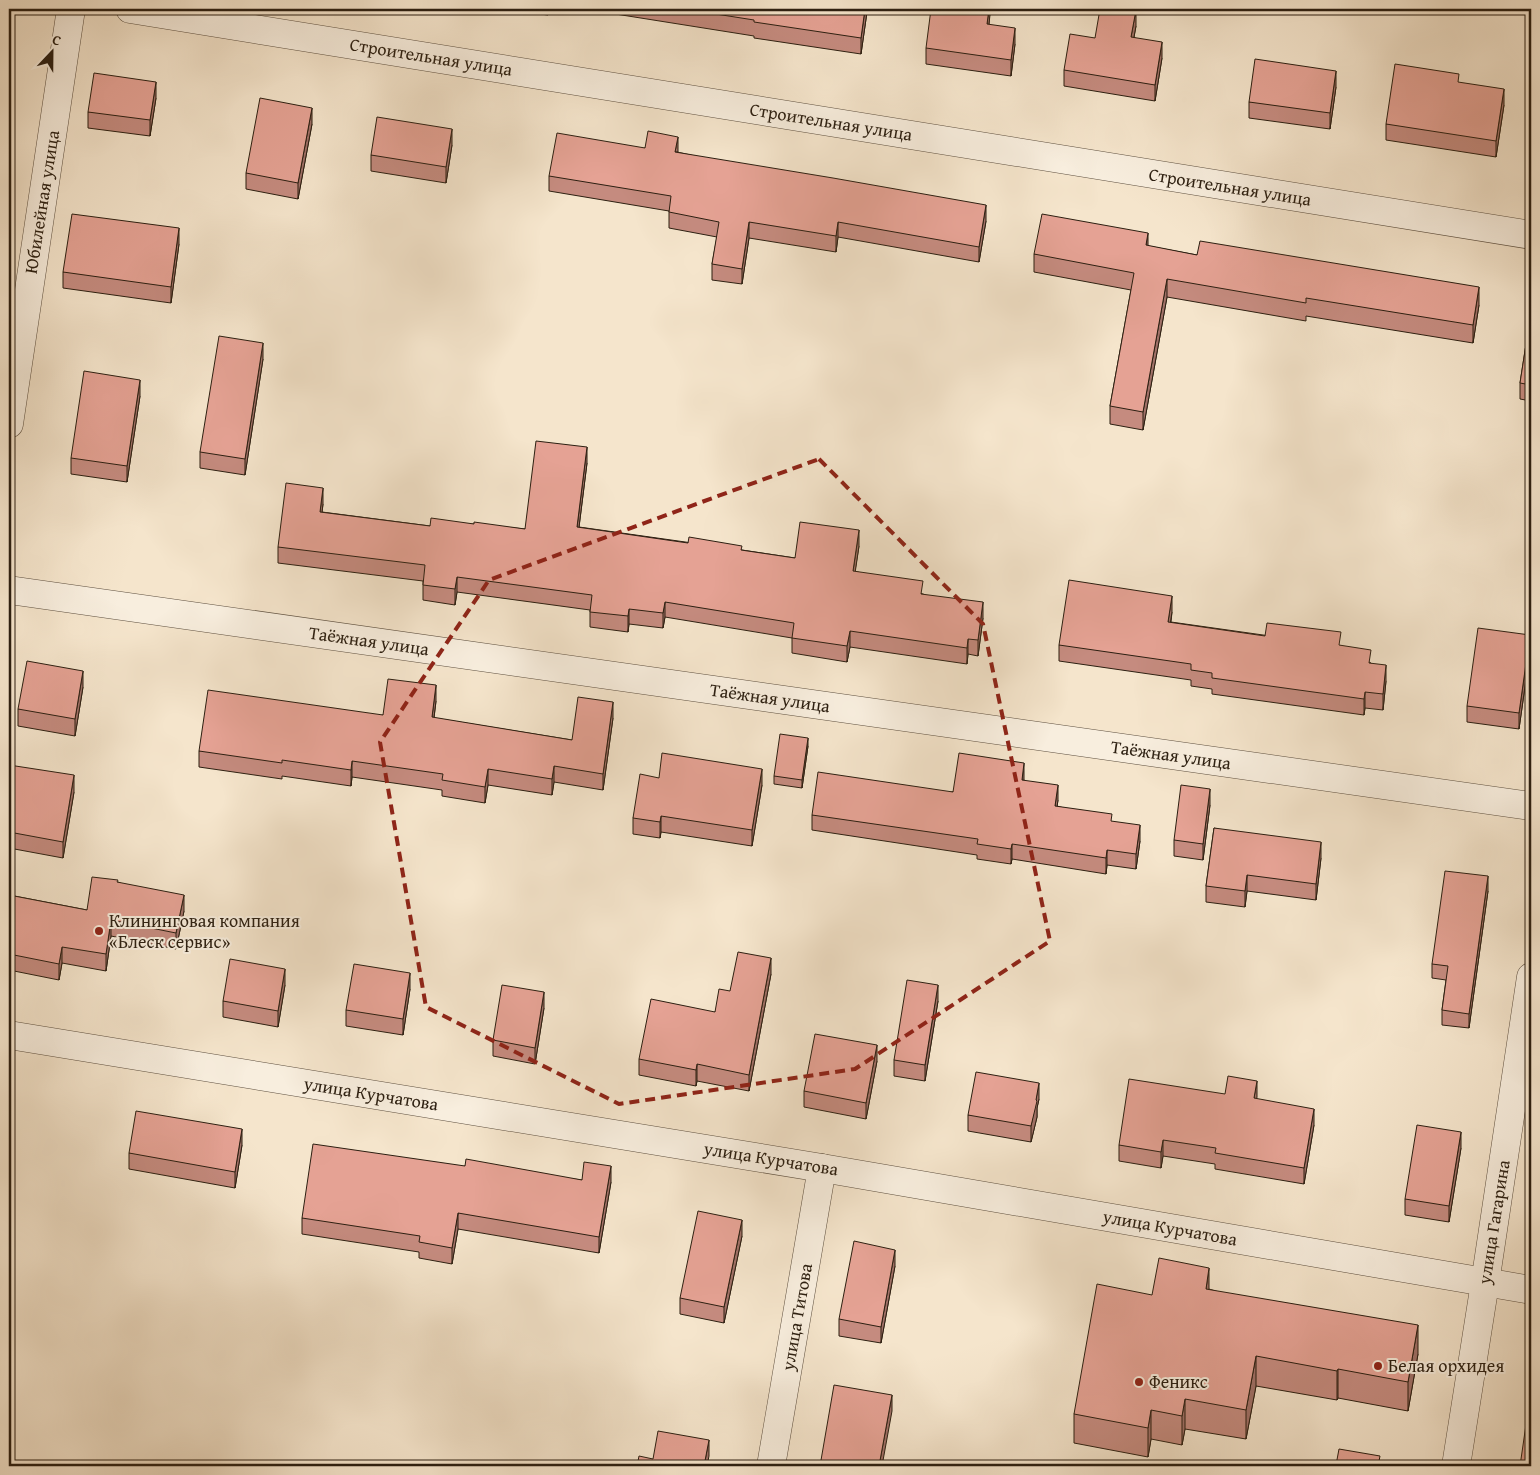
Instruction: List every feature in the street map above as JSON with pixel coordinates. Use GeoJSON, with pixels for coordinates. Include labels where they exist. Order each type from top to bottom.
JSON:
{"type":"FeatureCollection","features":[{"type":"Feature","properties":{"kind":"street","name":"Юбилейная улица"},"geometry":{"type":"LineString","coordinates":[[9,424],[71,9]]}},
{"type":"Feature","properties":{"kind":"street","name":"Строительная улица"},"geometry":{"type":"LineString","coordinates":[[130,9],[1531,235]]}},
{"type":"Feature","properties":{"kind":"street","name":"Таёжная улица"},"geometry":{"type":"LineString","coordinates":[[9,590],[1531,806]]}},
{"type":"Feature","properties":{"kind":"street","name":"улица Гагарина"},"geometry":{"type":"LineString","coordinates":[[1456,1466],[1531,977]]}},
{"type":"Feature","properties":{"kind":"street","name":"улица Курчатова"},"geometry":{"type":"LineString","coordinates":[[9,1035],[822,1168],[1531,1290]]}},
{"type":"Feature","properties":{"kind":"street","name":"улица Титова"},"geometry":{"type":"LineString","coordinates":[[771,1466],[822,1168]]}},
{"type":"Feature","properties":{"kind":"highlighted area"},"geometry":{"type":"Polygon","coordinates":[[[819,459],[983,624],[1050,941],[855,1069],[619,1104],[426,1007],[380,742],[489,580],[819,459]]]}},
{"type":"Feature","properties":{"kind":"building"},"geometry":{"type":"Polygon","coordinates":[[[684,9],[865,9],[861,38],[754,22],[754,20],[684,9]]]}},
{"type":"Feature","properties":{"kind":"building"},"geometry":{"type":"Polygon","coordinates":[[[931,9],[989,9],[987,24],[1015,28],[1011,60],[926,48],[931,9]]]}},
{"type":"Feature","properties":{"kind":"building"},"geometry":{"type":"Polygon","coordinates":[[[1100,9],[1136,10],[1131,37],[1162,42],[1155,85],[1064,70],[1070,34],[1095,38],[1100,9]]]}},
{"type":"Feature","properties":{"kind":"building"},"geometry":{"type":"Polygon","coordinates":[[[1255,59],[1336,71],[1330,113],[1249,102],[1255,59]]]}},
{"type":"Feature","properties":{"kind":"building"},"geometry":{"type":"Polygon","coordinates":[[[1395,64],[1459,74],[1458,82],[1504,89],[1496,141],[1386,124],[1395,64]]]}},
{"type":"Feature","properties":{"kind":"building"},"geometry":{"type":"Polygon","coordinates":[[[94,73],[156,82],[150,120],[88,112],[94,73]]]}},
{"type":"Feature","properties":{"kind":"building"},"geometry":{"type":"Polygon","coordinates":[[[260,98],[312,108],[298,183],[246,173],[260,98]]]}},
{"type":"Feature","properties":{"kind":"building"},"geometry":{"type":"Polygon","coordinates":[[[377,117],[452,129],[446,167],[371,155],[377,117]]]}},
{"type":"Feature","properties":{"kind":"building"},"geometry":{"type":"Polygon","coordinates":[[[648,131],[678,137],[675,152],[986,205],[979,247],[838,222],[836,236],[749,222],[742,269],[712,264],[719,222],[669,212],[671,196],[549,176],[557,133],[645,148],[648,131]]]}},
{"type":"Feature","properties":{"kind":"building"},"geometry":{"type":"Polygon","coordinates":[[[72,214],[179,228],[171,287],[63,272],[72,214]]]}},
{"type":"Feature","properties":{"kind":"building"},"geometry":{"type":"Polygon","coordinates":[[[1042,214],[1148,233],[1146,245],[1197,255],[1200,241],[1479,287],[1473,325],[1306,298],[1306,303],[1167,279],[1143,412],[1110,406],[1134,273],[1034,254],[1042,214]]]}},
{"type":"Feature","properties":{"kind":"building"},"geometry":{"type":"Polygon","coordinates":[[[1531,312],[1531,385],[1520,383],[1531,312]]]}},
{"type":"Feature","properties":{"kind":"building"},"geometry":{"type":"Polygon","coordinates":[[[219,336],[263,343],[245,459],[200,452],[219,336]]]}},
{"type":"Feature","properties":{"kind":"building"},"geometry":{"type":"Polygon","coordinates":[[[84,371],[140,380],[127,466],[71,458],[84,371]]]}},
{"type":"Feature","properties":{"kind":"building"},"geometry":{"type":"Polygon","coordinates":[[[536,441],[587,447],[577,527],[688,543],[689,537],[742,546],[741,550],[795,558],[800,522],[859,530],[853,571],[923,581],[921,594],[983,602],[978,640],[968,639],[967,648],[850,631],[847,646],[792,638],[794,623],[665,602],[663,613],[629,609],[628,616],[590,612],[592,595],[457,577],[455,589],[423,585],[425,565],[278,547],[286,483],[323,488],[320,512],[430,526],[431,518],[525,529],[536,441]]]}},
{"type":"Feature","properties":{"kind":"building"},"geometry":{"type":"Polygon","coordinates":[[[1069,580],[1172,596],[1168,622],[1265,636],[1267,623],[1341,632],[1339,645],[1371,650],[1369,663],[1386,665],[1383,694],[1365,692],[1364,699],[1212,678],[1212,673],[1191,670],[1191,664],[1059,645],[1069,580]]]}},
{"type":"Feature","properties":{"kind":"building"},"geometry":{"type":"Polygon","coordinates":[[[1478,628],[1530,635],[1519,713],[1467,706],[1478,628]]]}},
{"type":"Feature","properties":{"kind":"building"},"geometry":{"type":"Polygon","coordinates":[[[27,661],[83,671],[75,719],[18,709],[27,661]]]}},
{"type":"Feature","properties":{"kind":"building"},"geometry":{"type":"Polygon","coordinates":[[[388,679],[436,685],[432,717],[572,740],[578,697],[613,702],[603,774],[554,766],[552,779],[488,769],[485,787],[442,780],[443,774],[352,761],[351,770],[282,760],[282,763],[199,751],[208,690],[383,715],[388,679]]]}},
{"type":"Feature","properties":{"kind":"building"},"geometry":{"type":"Polygon","coordinates":[[[780,734],[808,738],[802,780],[774,776],[780,734]]]}},
{"type":"Feature","properties":{"kind":"building"},"geometry":{"type":"Polygon","coordinates":[[[662,753],[762,769],[752,830],[661,816],[660,822],[633,818],[640,774],[659,778],[662,753]]]}},
{"type":"Feature","properties":{"kind":"building"},"geometry":{"type":"Polygon","coordinates":[[[959,753],[1024,763],[1022,780],[1058,785],[1055,806],[1112,814],[1111,821],[1140,825],[1136,854],[1107,850],[1106,858],[1012,844],[1011,849],[977,844],[978,839],[812,815],[818,772],[953,792],[959,753]]]}},
{"type":"Feature","properties":{"kind":"building"},"geometry":{"type":"Polygon","coordinates":[[[9,765],[74,775],[63,842],[9,832],[9,765]]]}},
{"type":"Feature","properties":{"kind":"building"},"geometry":{"type":"Polygon","coordinates":[[[1181,785],[1210,789],[1203,844],[1174,840],[1181,785]]]}},
{"type":"Feature","properties":{"kind":"building"},"geometry":{"type":"Polygon","coordinates":[[[1214,828],[1321,842],[1316,884],[1247,875],[1245,891],[1206,886],[1214,828]]]}},
{"type":"Feature","properties":{"kind":"building"},"geometry":{"type":"Polygon","coordinates":[[[1445,871],[1488,876],[1469,1014],[1442,1010],[1448,966],[1432,964],[1445,871]]]}},
{"type":"Feature","properties":{"kind":"building"},"geometry":{"type":"Polygon","coordinates":[[[92,877],[118,880],[117,882],[184,895],[176,933],[111,920],[106,954],[62,947],[59,964],[9,954],[9,895],[87,910],[92,877]]]}},
{"type":"Feature","properties":{"kind":"building"},"geometry":{"type":"Polygon","coordinates":[[[738,952],[771,958],[749,1075],[697,1064],[696,1070],[639,1059],[651,999],[715,1012],[719,989],[730,991],[738,952]]]}},
{"type":"Feature","properties":{"kind":"building"},"geometry":{"type":"Polygon","coordinates":[[[230,959],[285,969],[278,1011],[223,1001],[230,959]]]}},
{"type":"Feature","properties":{"kind":"building"},"geometry":{"type":"Polygon","coordinates":[[[354,964],[410,973],[403,1019],[346,1010],[354,964]]]}},
{"type":"Feature","properties":{"kind":"building"},"geometry":{"type":"Polygon","coordinates":[[[907,980],[938,985],[925,1065],[894,1060],[907,980]]]}},
{"type":"Feature","properties":{"kind":"building"},"geometry":{"type":"Polygon","coordinates":[[[502,985],[544,992],[535,1048],[493,1040],[502,985]]]}},
{"type":"Feature","properties":{"kind":"building"},"geometry":{"type":"Polygon","coordinates":[[[815,1034],[877,1045],[866,1103],[804,1091],[815,1034]]]}},
{"type":"Feature","properties":{"kind":"building"},"geometry":{"type":"Polygon","coordinates":[[[976,1072],[1039,1083],[1031,1126],[968,1115],[976,1072]]]}},
{"type":"Feature","properties":{"kind":"building"},"geometry":{"type":"Polygon","coordinates":[[[1228,1076],[1257,1081],[1254,1098],[1314,1109],[1304,1168],[1215,1153],[1216,1148],[1163,1140],[1161,1152],[1119,1145],[1129,1079],[1225,1094],[1228,1076]]]}},
{"type":"Feature","properties":{"kind":"building"},"geometry":{"type":"Polygon","coordinates":[[[136,1111],[242,1129],[235,1172],[129,1153],[136,1111]]]}},
{"type":"Feature","properties":{"kind":"building"},"geometry":{"type":"Polygon","coordinates":[[[1417,1125],[1461,1132],[1449,1206],[1405,1199],[1417,1125]]]}},
{"type":"Feature","properties":{"kind":"building"},"geometry":{"type":"Polygon","coordinates":[[[313,1144],[465,1166],[466,1159],[582,1180],[584,1162],[611,1166],[599,1237],[458,1213],[452,1248],[419,1242],[420,1236],[302,1218],[313,1144]]]}},
{"type":"Feature","properties":{"kind":"building"},"geometry":{"type":"Polygon","coordinates":[[[698,1211],[742,1220],[724,1307],[680,1298],[698,1211]]]}},
{"type":"Feature","properties":{"kind":"building"},"geometry":{"type":"Polygon","coordinates":[[[854,1241],[895,1250],[881,1327],[839,1319],[854,1241]]]}},
{"type":"Feature","properties":{"kind":"building"},"geometry":{"type":"Polygon","coordinates":[[[1159,1258],[1209,1268],[1206,1289],[1418,1325],[1408,1382],[1256,1356],[1246,1410],[1185,1399],[1182,1416],[1151,1410],[1148,1428],[1074,1414],[1097,1284],[1152,1295],[1159,1258]]]}},
{"type":"Feature","properties":{"kind":"building"},"geometry":{"type":"Polygon","coordinates":[[[834,1385],[892,1395],[879,1466],[820,1466],[834,1385]]]}},
{"type":"Feature","properties":{"kind":"building"},"geometry":{"type":"Polygon","coordinates":[[[1531,1390],[1531,1466],[1520,1466],[1531,1390]]]}},
{"type":"Feature","properties":{"kind":"building"},"geometry":{"type":"Polygon","coordinates":[[[658,1431],[709,1440],[704,1466],[637,1466],[639,1456],[653,1459],[658,1431]]]}},
{"type":"Feature","properties":{"kind":"building"},"geometry":{"type":"Polygon","coordinates":[[[1339,1449],[1380,1456],[1378,1466],[1333,1466],[1336,1465],[1339,1449]]]}},
{"type":"Feature","properties":{"kind":"place","name":"Клининговая компания «Блеск сервис»"},"geometry":{"type":"Point","coordinates":[99,931]}},
{"type":"Feature","properties":{"kind":"place","name":"Белая орхидея"},"geometry":{"type":"Point","coordinates":[1378,1366]}},
{"type":"Feature","properties":{"kind":"place","name":"Феникс"},"geometry":{"type":"Point","coordinates":[1139,1382]}}]}
